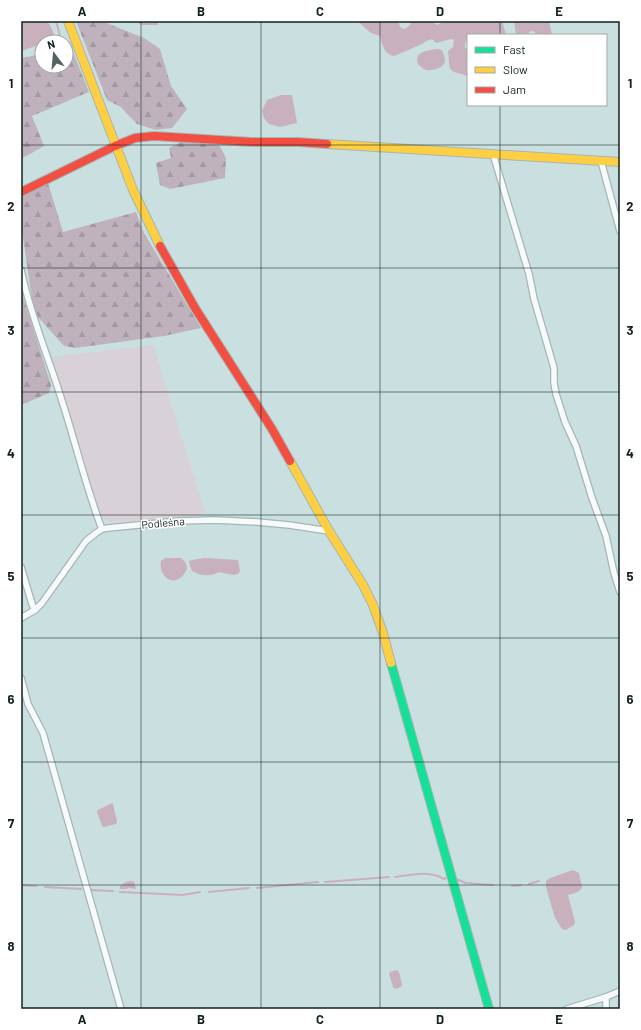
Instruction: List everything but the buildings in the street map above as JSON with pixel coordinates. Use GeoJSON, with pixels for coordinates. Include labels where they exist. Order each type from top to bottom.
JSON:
{"type":"FeatureCollection","features":[{"type":"Feature","properties":{"kind":"street"},"geometry":{"type":"LineString","coordinates":[[68,21],[115,146],[142,209],[174,272],[195,308],[272,429],[329,531],[371,600],[377,616],[489,1009]]}},
{"type":"Feature","properties":{"kind":"street"},"geometry":{"type":"LineString","coordinates":[[21,192],[115,146],[135,138],[154,136],[252,142],[298,142],[620,162]]}},
{"type":"Feature","properties":{"kind":"street"},"geometry":{"type":"LineString","coordinates":[[493,154],[529,274],[534,299],[554,368],[556,394],[565,422],[576,446],[592,498],[606,536],[614,573],[620,592]]}},
{"type":"Feature","properties":{"kind":"street"},"geometry":{"type":"LineString","coordinates":[[601,160],[620,231]]}},
{"type":"Feature","properties":{"kind":"street"},"geometry":{"type":"LineString","coordinates":[[21,270],[28,298],[62,400],[102,529],[86,542],[42,603],[35,610],[21,618]]}},
{"type":"Feature","properties":{"kind":"street","name":"Podleśna"},"geometry":{"type":"LineString","coordinates":[[102,529],[179,521],[215,520],[276,523],[329,531]]}},
{"type":"Feature","properties":{"kind":"street"},"geometry":{"type":"LineString","coordinates":[[21,567],[35,610]]}},
{"type":"Feature","properties":{"kind":"street"},"geometry":{"type":"LineString","coordinates":[[21,678],[28,704],[43,733],[121,1009]]}},
{"type":"Feature","properties":{"kind":"street"},"geometry":{"type":"LineString","coordinates":[[567,1009],[620,991]]}},
{"type":"Feature","properties":{"kind":"street"},"geometry":{"type":"LineString","coordinates":[[606,997],[606,1009]]}},
{"type":"Feature","properties":{"kind":"green space"},"geometry":{"type":"Polygon","coordinates":[[[76,21],[104,22],[144,38],[160,49],[171,86],[187,109],[172,128],[156,130],[137,124],[121,107],[107,100],[76,21]]]}},
{"type":"Feature","properties":{"kind":"green space"},"geometry":{"type":"Polygon","coordinates":[[[74,54],[89,92],[32,116],[44,146],[21,159],[21,58],[34,56],[34,74],[74,74],[74,54]]]}},
{"type":"Feature","properties":{"kind":"green space"},"geometry":{"type":"Polygon","coordinates":[[[181,142],[218,143],[226,158],[225,178],[170,189],[160,185],[156,163],[171,158],[169,148],[181,142]]]}},
{"type":"Feature","properties":{"kind":"green space"},"geometry":{"type":"Polygon","coordinates":[[[48,183],[63,232],[136,212],[144,233],[201,328],[164,336],[75,348],[64,346],[38,317],[33,306],[21,223],[21,197],[48,183]]]}},
{"type":"Feature","properties":{"kind":"green space"},"geometry":{"type":"Polygon","coordinates":[[[21,290],[51,385],[49,393],[21,405],[21,290]]]}},
{"type":"Feature","properties":{"kind":"shaded area"},"geometry":{"type":"Polygon","coordinates":[[[21,21],[48,22],[54,34],[34,34],[34,47],[21,51],[21,21]]]}},
{"type":"Feature","properties":{"kind":"shaded area"},"geometry":{"type":"Polygon","coordinates":[[[135,21],[158,21],[158,25],[142,25],[135,21]]]}},
{"type":"Feature","properties":{"kind":"shaded area"},"geometry":{"type":"Polygon","coordinates":[[[357,21],[399,21],[401,28],[405,29],[410,25],[411,21],[430,21],[437,25],[445,21],[502,21],[506,34],[467,34],[465,47],[467,48],[467,76],[451,70],[448,51],[453,47],[454,40],[451,39],[436,43],[432,39],[394,56],[386,51],[380,36],[371,33],[357,21]]]}},
{"type":"Feature","properties":{"kind":"shaded area"},"geometry":{"type":"Polygon","coordinates":[[[514,21],[549,21],[552,34],[536,34],[535,32],[531,31],[529,34],[516,34],[514,21]]]}},
{"type":"Feature","properties":{"kind":"shaded area"},"geometry":{"type":"Polygon","coordinates":[[[437,49],[442,50],[445,58],[441,67],[426,70],[418,64],[418,56],[422,52],[437,49]]]}},
{"type":"Feature","properties":{"kind":"shaded area"},"geometry":{"type":"Polygon","coordinates":[[[281,95],[292,95],[297,123],[280,127],[269,124],[264,118],[262,111],[267,100],[281,95]]]}},
{"type":"Feature","properties":{"kind":"shaded area"},"geometry":{"type":"Polygon","coordinates":[[[153,345],[206,515],[115,522],[110,521],[104,518],[99,512],[52,357],[153,345]]]}},
{"type":"Feature","properties":{"kind":"shaded area"},"geometry":{"type":"Polygon","coordinates":[[[165,558],[181,558],[186,563],[187,569],[180,578],[171,580],[164,575],[161,561],[165,558]]]}},
{"type":"Feature","properties":{"kind":"shaded area"},"geometry":{"type":"Polygon","coordinates":[[[205,558],[238,560],[240,571],[238,574],[233,575],[219,572],[212,575],[206,575],[192,571],[189,561],[205,558]]]}},
{"type":"Feature","properties":{"kind":"shaded area"},"geometry":{"type":"Polygon","coordinates":[[[112,803],[117,822],[116,824],[104,827],[102,826],[97,812],[98,810],[112,803]]]}},
{"type":"Feature","properties":{"kind":"shaded area"},"geometry":{"type":"Polygon","coordinates":[[[573,870],[579,873],[582,888],[578,892],[568,895],[575,922],[574,925],[566,930],[562,929],[555,918],[546,887],[546,881],[550,878],[573,870]]]}},
{"type":"Feature","properties":{"kind":"shaded area"},"geometry":{"type":"Polygon","coordinates":[[[131,881],[134,882],[136,889],[120,889],[120,886],[131,881]]]}},
{"type":"Feature","properties":{"kind":"shaded area"},"geometry":{"type":"Polygon","coordinates":[[[397,970],[399,972],[402,984],[401,987],[395,989],[389,974],[390,972],[397,970]]]}},
{"type":"Feature","properties":{"kind":"waterway"},"geometry":{"type":"LineString","coordinates":[[56,21],[59,34]]}},
{"type":"Feature","properties":{"kind":"waterway"},"geometry":{"type":"LineString","coordinates":[[395,877],[426,874],[438,876],[444,879],[446,878]]}},
{"type":"Feature","properties":{"kind":"waterway"},"geometry":{"type":"LineString","coordinates":[[325,882],[389,877]]}},
{"type":"Feature","properties":{"kind":"waterway"},"geometry":{"type":"LineString","coordinates":[[456,879],[466,883],[493,885]]}},
{"type":"Feature","properties":{"kind":"waterway"},"geometry":{"type":"LineString","coordinates":[[529,884],[539,881]]}},
{"type":"Feature","properties":{"kind":"waterway"},"geometry":{"type":"LineString","coordinates":[[257,888],[318,882]]}},
{"type":"Feature","properties":{"kind":"waterway"},"geometry":{"type":"LineString","coordinates":[[21,885],[36,886]]}},
{"type":"Feature","properties":{"kind":"waterway"},"geometry":{"type":"LineString","coordinates":[[512,886],[521,885]]}},
{"type":"Feature","properties":{"kind":"waterway"},"geometry":{"type":"LineString","coordinates":[[45,887],[81,889]]}},
{"type":"Feature","properties":{"kind":"waterway"},"geometry":{"type":"LineString","coordinates":[[209,892],[249,888]]}},
{"type":"Feature","properties":{"kind":"waterway"},"geometry":{"type":"LineString","coordinates":[[89,890],[113,891]]}},
{"type":"Feature","properties":{"kind":"waterway"},"geometry":{"type":"LineString","coordinates":[[120,892],[183,895],[200,892]]}},
{"type":"Feature","properties":{"kind":"traffic: fast"},"geometry":{"type":"LineString","coordinates":[[391,663],[489,1009]]}},
{"type":"Feature","properties":{"kind":"traffic: slow"},"geometry":{"type":"LineString","coordinates":[[68,21],[133,190],[160,246]]}},
{"type":"Feature","properties":{"kind":"traffic: slow"},"geometry":{"type":"LineString","coordinates":[[327,144],[620,162]]}},
{"type":"Feature","properties":{"kind":"traffic: slow"},"geometry":{"type":"LineString","coordinates":[[290,461],[329,531],[363,585],[373,605],[383,633],[391,663]]}},
{"type":"Feature","properties":{"kind":"traffic: jam"},"geometry":{"type":"LineString","coordinates":[[21,192],[115,146],[135,138],[154,136],[252,142],[298,142],[327,144]]}},
{"type":"Feature","properties":{"kind":"traffic: jam"},"geometry":{"type":"LineString","coordinates":[[160,246],[195,308],[272,429],[290,461]]}}]}
